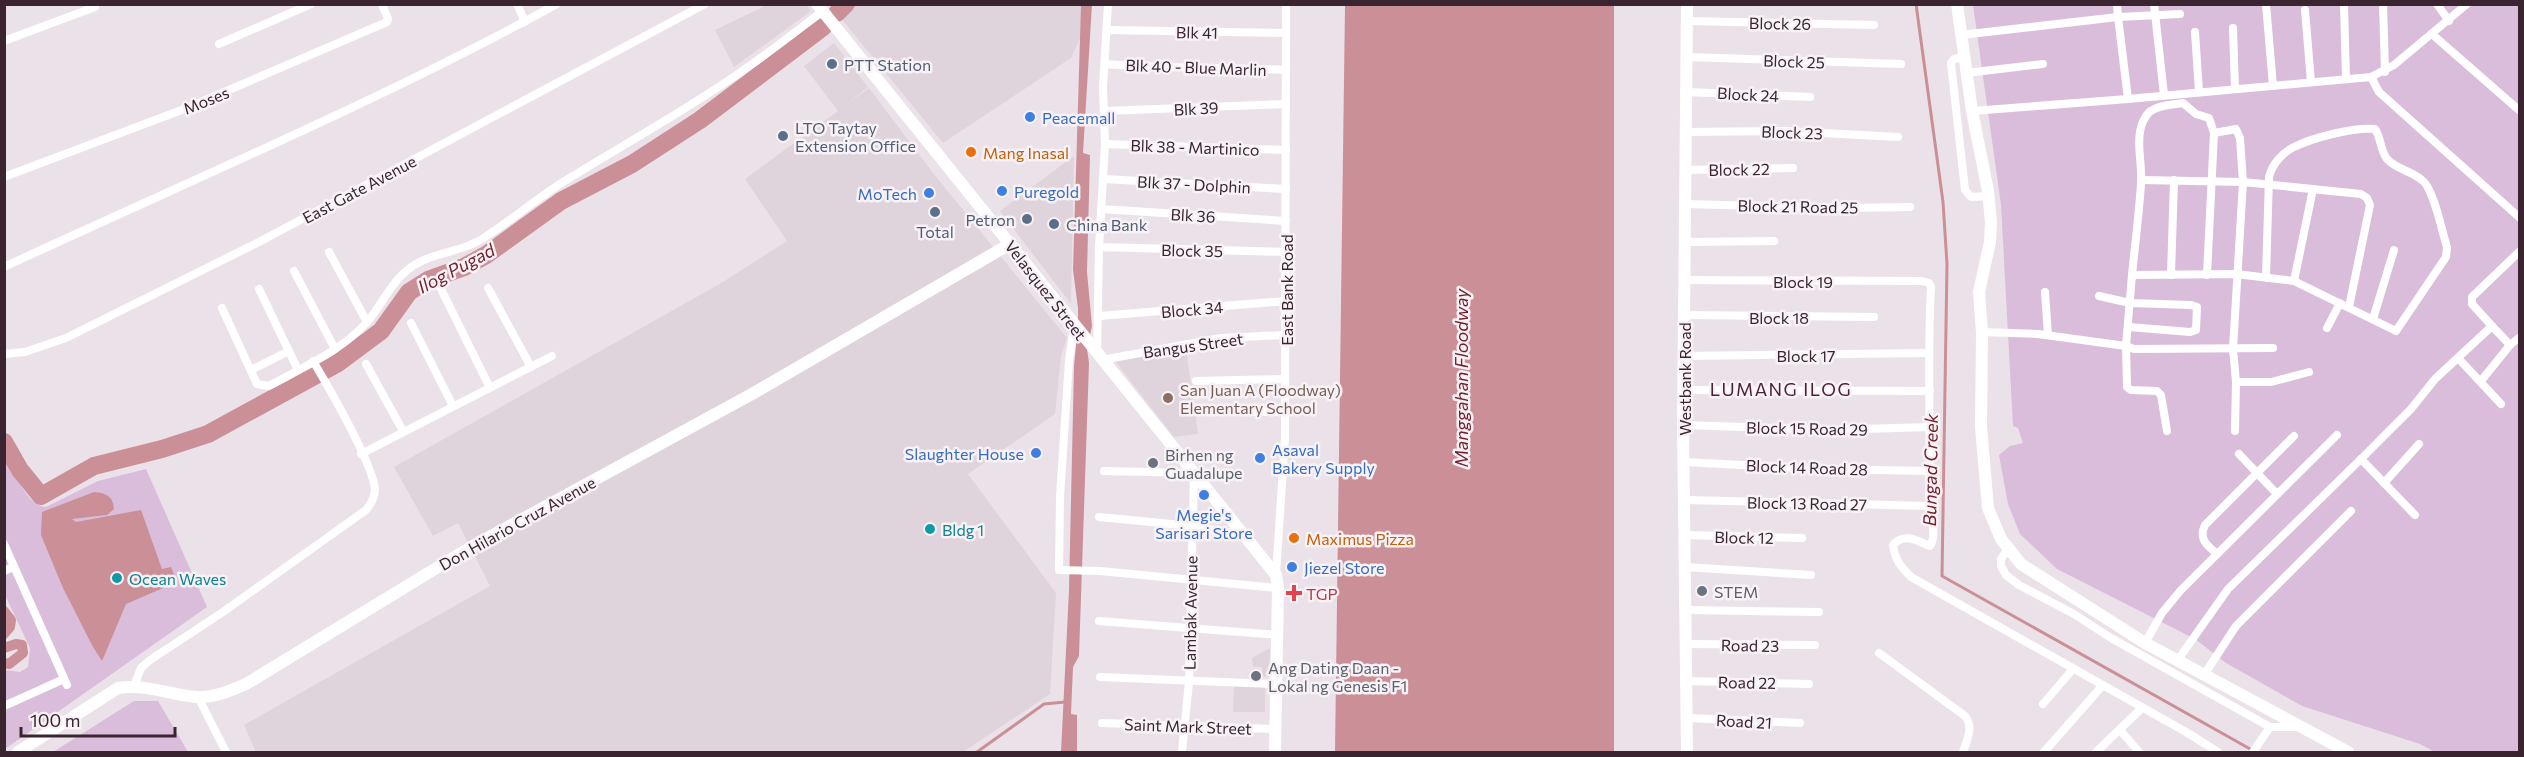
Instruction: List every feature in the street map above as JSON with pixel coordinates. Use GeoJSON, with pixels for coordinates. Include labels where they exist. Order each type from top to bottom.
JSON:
{"type":"FeatureCollection","features":[{"type":"Feature","properties":{"kind":"street"},"geometry":{"type":"LineString","coordinates":[[219,44],[311,4]]}},
{"type":"Feature","properties":{"kind":"street","name":"Moses"},"geometry":{"type":"LineString","coordinates":[[4,177],[187,108],[387,22],[382,4]]}},
{"type":"Feature","properties":{"kind":"street"},"geometry":{"type":"LineString","coordinates":[[517,4],[525,22]]}},
{"type":"Feature","properties":{"kind":"street"},"geometry":{"type":"LineString","coordinates":[[4,267],[260,150],[525,22],[557,4]]}},
{"type":"Feature","properties":{"kind":"street","name":"East Gate Avenue"},"geometry":{"type":"LineString","coordinates":[[4,354],[25,352],[66,338],[174,285],[705,4]]}},
{"type":"Feature","properties":{"kind":"street"},"geometry":{"type":"LineString","coordinates":[[1099,357],[1099,247],[1106,111],[1103,87],[1108,4]]}},
{"type":"Feature","properties":{"kind":"street","name":"East Bank Road"},"geometry":{"type":"LineString","coordinates":[[1277,581],[1286,379],[1286,4]]}},
{"type":"Feature","properties":{"kind":"street","name":"Westbank Road"},"geometry":{"type":"LineString","coordinates":[[1687,4],[1683,425],[1686,535],[1685,681],[1688,753]]}},
{"type":"Feature","properties":{"kind":"street"},"geometry":{"type":"LineString","coordinates":[[1957,4],[1972,111],[1989,196],[1990,242],[1979,292],[1982,332],[1981,427],[1984,489],[1988,508],[2008,549],[2021,564],[2145,643],[2348,753]]}},
{"type":"Feature","properties":{"kind":"street"},"geometry":{"type":"LineString","coordinates":[[2117,4],[2128,99]]}},
{"type":"Feature","properties":{"kind":"street"},"geometry":{"type":"LineString","coordinates":[[2154,4],[2164,95]]}},
{"type":"Feature","properties":{"kind":"street"},"geometry":{"type":"LineString","coordinates":[[2266,4],[2273,86]]}},
{"type":"Feature","properties":{"kind":"street"},"geometry":{"type":"LineString","coordinates":[[2344,4],[2346,79]]}},
{"type":"Feature","properties":{"kind":"street"},"geometry":{"type":"LineString","coordinates":[[2384,4],[2385,72]]}},
{"type":"Feature","properties":{"kind":"street"},"geometry":{"type":"LineString","coordinates":[[2437,4],[2449,21]]}},
{"type":"Feature","properties":{"kind":"street"},"geometry":{"type":"LineString","coordinates":[[1972,111],[2371,77],[2385,72],[2433,35],[2467,4]]}},
{"type":"Feature","properties":{"kind":"street"},"geometry":{"type":"LineString","coordinates":[[4,41],[95,7]]}},
{"type":"Feature","properties":{"kind":"street"},"geometry":{"type":"LineString","coordinates":[[222,308],[258,384],[269,386],[334,349],[367,322],[395,282],[411,267],[481,240],[566,180],[735,76],[820,8]]}},
{"type":"Feature","properties":{"kind":"street","name":"Velasquez Street"},"geometry":{"type":"LineString","coordinates":[[820,8],[1244,535],[1277,581]]}},
{"type":"Feature","properties":{"kind":"street"},"geometry":{"type":"LineString","coordinates":[[2305,10],[2311,82]]}},
{"type":"Feature","properties":{"kind":"street"},"geometry":{"type":"LineString","coordinates":[[1961,35],[2118,17],[2180,14]]}},
{"type":"Feature","properties":{"kind":"street","name":"Block 26"},"geometry":{"type":"LineString","coordinates":[[1687,21],[1874,25]]}},
{"type":"Feature","properties":{"kind":"street"},"geometry":{"type":"LineString","coordinates":[[2233,28],[2235,89]]}},
{"type":"Feature","properties":{"kind":"street","name":"Blk 41"},"geometry":{"type":"LineString","coordinates":[[1107,30],[1286,33]]}},
{"type":"Feature","properties":{"kind":"street"},"geometry":{"type":"LineString","coordinates":[[2195,32],[2199,92]]}},
{"type":"Feature","properties":{"kind":"street"},"geometry":{"type":"LineString","coordinates":[[2433,35],[2520,111]]}},
{"type":"Feature","properties":{"kind":"street","name":"Block 25"},"geometry":{"type":"LineString","coordinates":[[1688,57],[1901,64]]}},
{"type":"Feature","properties":{"kind":"street"},"geometry":{"type":"LineString","coordinates":[[1964,57],[1954,59],[1951,63],[1965,190],[1971,197],[1989,196]]}},
{"type":"Feature","properties":{"kind":"street","name":"Blk 40 - Blue Marlin"},"geometry":{"type":"LineString","coordinates":[[1106,64],[1140,67],[1197,66],[1286,70]]}},
{"type":"Feature","properties":{"kind":"street"},"geometry":{"type":"LineString","coordinates":[[1966,73],[2043,64]]}},
{"type":"Feature","properties":{"kind":"street"},"geometry":{"type":"LineString","coordinates":[[2371,77],[2379,92],[2520,218]]}},
{"type":"Feature","properties":{"kind":"street","name":"Block 24"},"geometry":{"type":"LineString","coordinates":[[1686,92],[1810,97]]}},
{"type":"Feature","properties":{"kind":"street"},"geometry":{"type":"LineString","coordinates":[[2167,431],[2161,395],[2157,391],[2131,390],[2127,387],[2126,346],[2141,180],[2139,153],[2141,126],[2146,115],[2153,108],[2183,103],[2196,114],[2209,118],[2214,133],[2207,275]]}},
{"type":"Feature","properties":{"kind":"street","name":"Blk 39"},"geometry":{"type":"LineString","coordinates":[[1106,111],[1286,104]]}},
{"type":"Feature","properties":{"kind":"street"},"geometry":{"type":"LineString","coordinates":[[2214,133],[2236,129],[2239,133],[2243,182],[2233,349],[2236,382],[2235,431]]}},
{"type":"Feature","properties":{"kind":"street"},"geometry":{"type":"LineString","coordinates":[[2132,275],[2236,274],[2294,282],[2396,331],[2444,262],[2447,248],[2429,190],[2424,181],[2400,169],[2386,158],[2379,135],[2374,129],[2346,130],[2292,148],[2280,157],[2271,169],[2266,278]]}},
{"type":"Feature","properties":{"kind":"street","name":"Block 23"},"geometry":{"type":"LineString","coordinates":[[1686,132],[1785,131],[1898,137]]}},
{"type":"Feature","properties":{"kind":"street","name":"Blk 38 - Martinico"},"geometry":{"type":"LineString","coordinates":[[1105,144],[1286,150]]}},
{"type":"Feature","properties":{"kind":"street","name":"Block 22"},"geometry":{"type":"LineString","coordinates":[[1685,170],[1793,168]]}},
{"type":"Feature","properties":{"kind":"street","name":"Blk 37 - Dolphin"},"geometry":{"type":"LineString","coordinates":[[1103,179],[1286,189]]}},
{"type":"Feature","properties":{"kind":"street"},"geometry":{"type":"LineString","coordinates":[[2141,180],[2212,180],[2361,194],[2367,198],[2370,205],[2349,308]]}},
{"type":"Feature","properties":{"kind":"street"},"geometry":{"type":"LineString","coordinates":[[2171,275],[2174,180]]}},
{"type":"Feature","properties":{"kind":"street"},"geometry":{"type":"LineString","coordinates":[[2294,282],[2313,189]]}},
{"type":"Feature","properties":{"kind":"street","name":"Block 21 Road 25"},"geometry":{"type":"LineString","coordinates":[[1685,204],[1844,208],[1910,207]]}},
{"type":"Feature","properties":{"kind":"street","name":"Blk 36"},"geometry":{"type":"LineString","coordinates":[[1101,209],[1286,220]]}},
{"type":"Feature","properties":{"kind":"street"},"geometry":{"type":"LineString","coordinates":[[1686,242],[1774,241]]}},
{"type":"Feature","properties":{"kind":"street","name":"Don Hilario Cruz Avenue"},"geometry":{"type":"LineString","coordinates":[[18,753],[118,688],[134,686],[198,697],[226,693],[246,684],[471,547],[752,394],[1010,244]]}},
{"type":"Feature","properties":{"kind":"street","name":"Block 35"},"geometry":{"type":"LineString","coordinates":[[1099,247],[1286,252]]}},
{"type":"Feature","properties":{"kind":"street"},"geometry":{"type":"LineString","coordinates":[[2373,319],[2394,250]]}},
{"type":"Feature","properties":{"kind":"street"},"geometry":{"type":"LineString","coordinates":[[2510,345],[2471,301],[2476,293],[2520,251]]}},
{"type":"Feature","properties":{"kind":"street"},"geometry":{"type":"LineString","coordinates":[[329,252],[367,322]]}},
{"type":"Feature","properties":{"kind":"street"},"geometry":{"type":"LineString","coordinates":[[294,271],[334,349]]}},
{"type":"Feature","properties":{"kind":"street","name":"Block 19"},"geometry":{"type":"LineString","coordinates":[[1685,280],[1922,281],[1931,287],[1928,353]]}},
{"type":"Feature","properties":{"kind":"street"},"geometry":{"type":"LineString","coordinates":[[488,288],[531,367]]}},
{"type":"Feature","properties":{"kind":"street"},"geometry":{"type":"LineString","coordinates":[[259,289],[298,370]]}},
{"type":"Feature","properties":{"kind":"street"},"geometry":{"type":"LineString","coordinates":[[441,289],[490,388]]}},
{"type":"Feature","properties":{"kind":"street"},"geometry":{"type":"LineString","coordinates":[[2045,292],[2048,335]]}},
{"type":"Feature","properties":{"kind":"street"},"geometry":{"type":"LineString","coordinates":[[2098,296],[2130,303],[2191,305],[2197,308],[2198,312],[2196,330],[2129,327]]}},
{"type":"Feature","properties":{"kind":"street","name":"Block 34"},"geometry":{"type":"LineString","coordinates":[[1099,316],[1286,301]]}},
{"type":"Feature","properties":{"kind":"street"},"geometry":{"type":"LineString","coordinates":[[2327,328],[2340,303]]}},
{"type":"Feature","properties":{"kind":"street","name":"Block 18"},"geometry":{"type":"LineString","coordinates":[[1685,315],[1874,317]]}},
{"type":"Feature","properties":{"kind":"street"},"geometry":{"type":"LineString","coordinates":[[411,323],[453,406]]}},
{"type":"Feature","properties":{"kind":"street"},"geometry":{"type":"LineString","coordinates":[[1074,326],[1069,361],[1060,496],[1063,570],[1190,579],[1277,581],[1275,753]]}},
{"type":"Feature","properties":{"kind":"street"},"geometry":{"type":"LineString","coordinates":[[2177,661],[2228,589],[2361,459],[2458,357],[2492,326]]}},
{"type":"Feature","properties":{"kind":"street"},"geometry":{"type":"LineString","coordinates":[[1982,332],[2048,335],[2134,349],[2273,348]]}},
{"type":"Feature","properties":{"kind":"street","name":"Bangus Street"},"geometry":{"type":"LineString","coordinates":[[1099,357],[1221,338],[1285,335]]}},
{"type":"Feature","properties":{"kind":"street"},"geometry":{"type":"LineString","coordinates":[[2481,381],[2510,345],[2520,337]]}},
{"type":"Feature","properties":{"kind":"street"},"geometry":{"type":"LineString","coordinates":[[251,370],[289,351]]}},
{"type":"Feature","properties":{"kind":"street"},"geometry":{"type":"LineString","coordinates":[[1928,353],[1929,506],[1932,544],[1926,545],[1919,539],[1910,538],[1897,541],[1893,545],[1894,556],[1900,567],[1911,577],[2186,732],[2218,753]]}},
{"type":"Feature","properties":{"kind":"street","name":"Block 17"},"geometry":{"type":"LineString","coordinates":[[1684,356],[1928,353]]}},
{"type":"Feature","properties":{"kind":"street"},"geometry":{"type":"LineString","coordinates":[[361,454],[552,356]]}},
{"type":"Feature","properties":{"kind":"street"},"geometry":{"type":"LineString","coordinates":[[2458,357],[2501,404]]}},
{"type":"Feature","properties":{"kind":"street"},"geometry":{"type":"LineString","coordinates":[[134,686],[141,668],[150,660],[223,612],[366,510],[375,491],[361,454],[313,361]]}},
{"type":"Feature","properties":{"kind":"street"},"geometry":{"type":"LineString","coordinates":[[366,364],[403,432]]}},
{"type":"Feature","properties":{"kind":"street"},"geometry":{"type":"LineString","coordinates":[[2236,382],[2271,382],[2309,372]]}},
{"type":"Feature","properties":{"kind":"street"},"geometry":{"type":"LineString","coordinates":[[1196,381],[1286,379]]}},
{"type":"Feature","properties":{"kind":"street"},"geometry":{"type":"LineString","coordinates":[[1684,390],[1930,391]]}},
{"type":"Feature","properties":{"kind":"street"},"geometry":{"type":"LineString","coordinates":[[1203,412],[1285,412]]}},
{"type":"Feature","properties":{"kind":"street","name":"Block 15 Road 29"},"geometry":{"type":"LineString","coordinates":[[1683,425],[1829,430],[1930,427]]}},
{"type":"Feature","properties":{"kind":"street"},"geometry":{"type":"LineString","coordinates":[[2145,643],[2162,613],[2217,554],[2337,435]]}},
{"type":"Feature","properties":{"kind":"street"},"geometry":{"type":"LineString","coordinates":[[2217,554],[2203,541],[2202,531],[2205,525],[2294,436]]}},
{"type":"Feature","properties":{"kind":"street"},"geometry":{"type":"LineString","coordinates":[[2384,483],[2419,444]]}},
{"type":"Feature","properties":{"kind":"street"},"geometry":{"type":"LineString","coordinates":[[2239,454],[2277,494]]}},
{"type":"Feature","properties":{"kind":"street"},"geometry":{"type":"LineString","coordinates":[[2361,459],[2415,515]]}},
{"type":"Feature","properties":{"kind":"street","name":"Block 14 Road 28"},"geometry":{"type":"LineString","coordinates":[[1684,462],[1818,469],[1930,471]]}},
{"type":"Feature","properties":{"kind":"street"},"geometry":{"type":"LineString","coordinates":[[1104,471],[1194,473]]}},
{"type":"Feature","properties":{"kind":"street","name":"Lambak Avenue"},"geometry":{"type":"LineString","coordinates":[[1182,753],[1189,681],[1194,473]]}},
{"type":"Feature","properties":{"kind":"street","name":"Block 13 Road 27"},"geometry":{"type":"LineString","coordinates":[[1685,500],[1929,506]]}},
{"type":"Feature","properties":{"kind":"street"},"geometry":{"type":"LineString","coordinates":[[2204,675],[2236,626],[2351,511]]}},
{"type":"Feature","properties":{"kind":"street"},"geometry":{"type":"LineString","coordinates":[[1100,517],[1191,526],[1244,535]]}},
{"type":"Feature","properties":{"kind":"street","name":"Block 12"},"geometry":{"type":"LineString","coordinates":[[1686,535],[1802,538]]}},
{"type":"Feature","properties":{"kind":"street"},"geometry":{"type":"LineString","coordinates":[[4,544],[9,569],[66,682],[4,706]]}},
{"type":"Feature","properties":{"kind":"street"},"geometry":{"type":"LineString","coordinates":[[2008,549],[2001,559],[2001,566],[2006,574],[2019,585],[2074,614],[2111,638],[2270,727],[2301,727]]}},
{"type":"Feature","properties":{"kind":"street"},"geometry":{"type":"LineString","coordinates":[[1685,567],[1811,575]]}},
{"type":"Feature","properties":{"kind":"street"},"geometry":{"type":"LineString","coordinates":[[1685,610],[1819,612]]}},
{"type":"Feature","properties":{"kind":"street"},"geometry":{"type":"LineString","coordinates":[[1099,621],[1277,635]]}},
{"type":"Feature","properties":{"kind":"street","name":"Road 23"},"geometry":{"type":"LineString","coordinates":[[1686,644],[1815,645]]}},
{"type":"Feature","properties":{"kind":"street"},"geometry":{"type":"LineString","coordinates":[[1879,652],[1970,722],[1963,753]]}},
{"type":"Feature","properties":{"kind":"street"},"geometry":{"type":"LineString","coordinates":[[2043,704],[2073,669]]}},
{"type":"Feature","properties":{"kind":"street"},"geometry":{"type":"LineString","coordinates":[[1100,676],[1275,684]]}},
{"type":"Feature","properties":{"kind":"street","name":"Road 22"},"geometry":{"type":"LineString","coordinates":[[1685,681],[1809,684]]}},
{"type":"Feature","properties":{"kind":"street"},"geometry":{"type":"LineString","coordinates":[[2044,753],[2103,686]]}},
{"type":"Feature","properties":{"kind":"street"},"geometry":{"type":"LineString","coordinates":[[198,697],[226,753]]}},
{"type":"Feature","properties":{"kind":"street"},"geometry":{"type":"LineString","coordinates":[[2096,753],[2142,708]]}},
{"type":"Feature","properties":{"kind":"street","name":"Road 21"},"geometry":{"type":"LineString","coordinates":[[1687,718],[1800,723]]}},
{"type":"Feature","properties":{"kind":"street","name":"Saint Mark Street"},"geometry":{"type":"LineString","coordinates":[[1102,723],[1275,729]]}},
{"type":"Feature","properties":{"kind":"street"},"geometry":{"type":"LineString","coordinates":[[2253,753],[2270,727]]}},
{"type":"Feature","properties":{"kind":"street"},"geometry":{"type":"LineString","coordinates":[[2120,730],[2139,753]]}},
{"type":"Feature","properties":{"kind":"shaded area"},"geometry":{"type":"Polygon","coordinates":[[[769,4],[807,5],[811,11],[734,67],[715,30],[769,4]]]}},
{"type":"Feature","properties":{"kind":"shaded area"},"geometry":{"type":"Polygon","coordinates":[[[853,5],[1081,5],[1080,38],[1071,58],[943,143],[840,17],[853,5]]]}},
{"type":"Feature","properties":{"kind":"shaded area"},"geometry":{"type":"Polygon","coordinates":[[[1973,5],[2519,5],[2519,752],[2435,752],[2420,744],[2302,706],[2226,663],[2195,639],[2057,569],[2020,534],[2008,504],[1999,455],[2010,446],[2023,443],[2018,428],[2013,426],[2001,205],[1973,5]]]}},
{"type":"Feature","properties":{"kind":"shaded area"},"geometry":{"type":"Polygon","coordinates":[[[834,43],[868,87],[846,105],[869,88],[933,173],[1067,338],[1061,356],[1055,414],[968,474],[1056,593],[1050,694],[963,752],[256,752],[244,725],[490,586],[458,523],[433,536],[394,467],[723,282],[787,241],[745,179],[838,111],[804,66],[834,43]]]}},
{"type":"Feature","properties":{"kind":"shaded area"},"geometry":{"type":"Polygon","coordinates":[[[1074,156],[1071,304],[1000,211],[1074,156]]]}},
{"type":"Feature","properties":{"kind":"shaded area","name":"San Juan A (Floodway) Elementary School"},"geometry":{"type":"Polygon","coordinates":[[[1186,349],[1198,434],[1174,437],[1115,361],[1186,349]]]}},
{"type":"Feature","properties":{"kind":"shaded area"},"geometry":{"type":"Polygon","coordinates":[[[5,454],[26,494],[39,505],[46,507],[98,481],[146,469],[207,607],[5,749],[5,670],[20,672],[28,667],[30,648],[5,595],[5,454]]]}},
{"type":"Feature","properties":{"kind":"shaded area"},"geometry":{"type":"Polygon","coordinates":[[[1270,648],[1269,677],[1262,676],[1262,667],[1253,667],[1252,658],[1270,648]]]}},
{"type":"Feature","properties":{"kind":"shaded area"},"geometry":{"type":"Polygon","coordinates":[[[1234,686],[1265,687],[1265,712],[1233,712],[1234,686]]]}},
{"type":"Feature","properties":{"kind":"shaded area"},"geometry":{"type":"Polygon","coordinates":[[[134,701],[158,701],[188,752],[53,752],[134,701]]]}},
{"type":"Feature","properties":{"kind":"water"},"geometry":{"type":"Polygon","coordinates":[[[1092,4],[1083,153],[1090,155],[1087,272],[1092,326],[1087,349],[1089,363],[1079,656],[1073,667],[1071,714],[1077,715],[1077,752],[1061,752],[1069,590],[1074,366],[1078,325],[1073,270],[1081,5],[1092,4]]]}},
{"type":"Feature","properties":{"kind":"water","name":"Manggahan Floodway"},"geometry":{"type":"Polygon","coordinates":[[[1345,5],[1614,5],[1614,752],[1335,752],[1345,5]]]}},
{"type":"Feature","properties":{"kind":"water","name":"Ocean Waves"},"geometry":{"type":"Polygon","coordinates":[[[94,492],[108,496],[114,509],[107,515],[72,519],[76,522],[141,510],[162,569],[171,567],[177,582],[126,604],[102,661],[63,588],[41,535],[42,512],[94,492]]]}},
{"type":"Feature","properties":{"kind":"waterway","name":"Ilog Pugad"},"geometry":{"type":"LineString","coordinates":[[837,13],[846,4]]}},
{"type":"Feature","properties":{"kind":"waterway","name":"Bungad Creek"},"geometry":{"type":"LineString","coordinates":[[1916,4],[1943,202],[1947,264],[1942,576],[2252,750]]}},
{"type":"Feature","properties":{"kind":"waterway","name":"Ilog Pugad"},"geometry":{"type":"LineString","coordinates":[[4,442],[20,470],[41,496],[94,466],[162,449],[208,434],[338,363],[381,331],[409,292],[428,280],[464,267],[486,255],[561,201],[632,164],[700,120],[823,27]]}},
{"type":"Feature","properties":{"kind":"waterway"},"geometry":{"type":"LineString","coordinates":[[4,611],[11,620],[10,627],[4,634]]}},
{"type":"Feature","properties":{"kind":"waterway"},"geometry":{"type":"LineString","coordinates":[[4,648],[16,644],[22,645],[23,653],[9,664],[4,663]]}},
{"type":"Feature","properties":{"kind":"waterway"},"geometry":{"type":"LineString","coordinates":[[977,752],[1044,704],[1065,702]]}},
{"type":"Feature","properties":{"kind":"place","name":"PTT Station"},"geometry":{"type":"Point","coordinates":[832,64]}},
{"type":"Feature","properties":{"kind":"place","name":"Peacemall"},"geometry":{"type":"Point","coordinates":[1030,117]}},
{"type":"Feature","properties":{"kind":"place","name":"LTO Taytay Extension Office"},"geometry":{"type":"Point","coordinates":[783,136]}},
{"type":"Feature","properties":{"kind":"place","name":"Mang Inasal"},"geometry":{"type":"Point","coordinates":[971,152]}},
{"type":"Feature","properties":{"kind":"place","name":"Puregold"},"geometry":{"type":"Point","coordinates":[1002,191]}},
{"type":"Feature","properties":{"kind":"place","name":"MoTech"},"geometry":{"type":"Point","coordinates":[929,193]}},
{"type":"Feature","properties":{"kind":"place","name":"Total"},"geometry":{"type":"Point","coordinates":[935,212]}},
{"type":"Feature","properties":{"kind":"place","name":"Petron"},"geometry":{"type":"Point","coordinates":[1027,219]}},
{"type":"Feature","properties":{"kind":"place","name":"China Bank"},"geometry":{"type":"Point","coordinates":[1054,224]}},
{"type":"Feature","properties":{"kind":"place","name":"San Juan A (Floodway) Elementary School"},"geometry":{"type":"Point","coordinates":[1168,398]}},
{"type":"Feature","properties":{"kind":"place","name":"Slaughter House"},"geometry":{"type":"Point","coordinates":[1036,453]}},
{"type":"Feature","properties":{"kind":"place","name":"Asaval Bakery Supply"},"geometry":{"type":"Point","coordinates":[1260,458]}},
{"type":"Feature","properties":{"kind":"place","name":"Birhen ng Guadalupe"},"geometry":{"type":"Point","coordinates":[1153,463]}},
{"type":"Feature","properties":{"kind":"place","name":"Megie's Sarisari Store"},"geometry":{"type":"Point","coordinates":[1204,495]}},
{"type":"Feature","properties":{"kind":"place","name":"Bldg 1"},"geometry":{"type":"Point","coordinates":[930,529]}},
{"type":"Feature","properties":{"kind":"place","name":"Maximus Pizza"},"geometry":{"type":"Point","coordinates":[1294,538]}},
{"type":"Feature","properties":{"kind":"place","name":"Jiezel Store"},"geometry":{"type":"Point","coordinates":[1292,567]}},
{"type":"Feature","properties":{"kind":"place","name":"Ocean Waves"},"geometry":{"type":"Point","coordinates":[117,578]}},
{"type":"Feature","properties":{"kind":"place","name":"STEM"},"geometry":{"type":"Point","coordinates":[1702,591]}},
{"type":"Feature","properties":{"kind":"place","name":"TGP"},"geometry":{"type":"Point","coordinates":[1294,593]}},
{"type":"Feature","properties":{"kind":"place","name":"Ang Dating Daan - Lokal ng Genesis F1"},"geometry":{"type":"Point","coordinates":[1256,676]}},
{"type":"Feature","properties":{"kind":"district","name":"LUMANG ILOG"},"geometry":{"type":"Point","coordinates":[1781,389]}}]}
